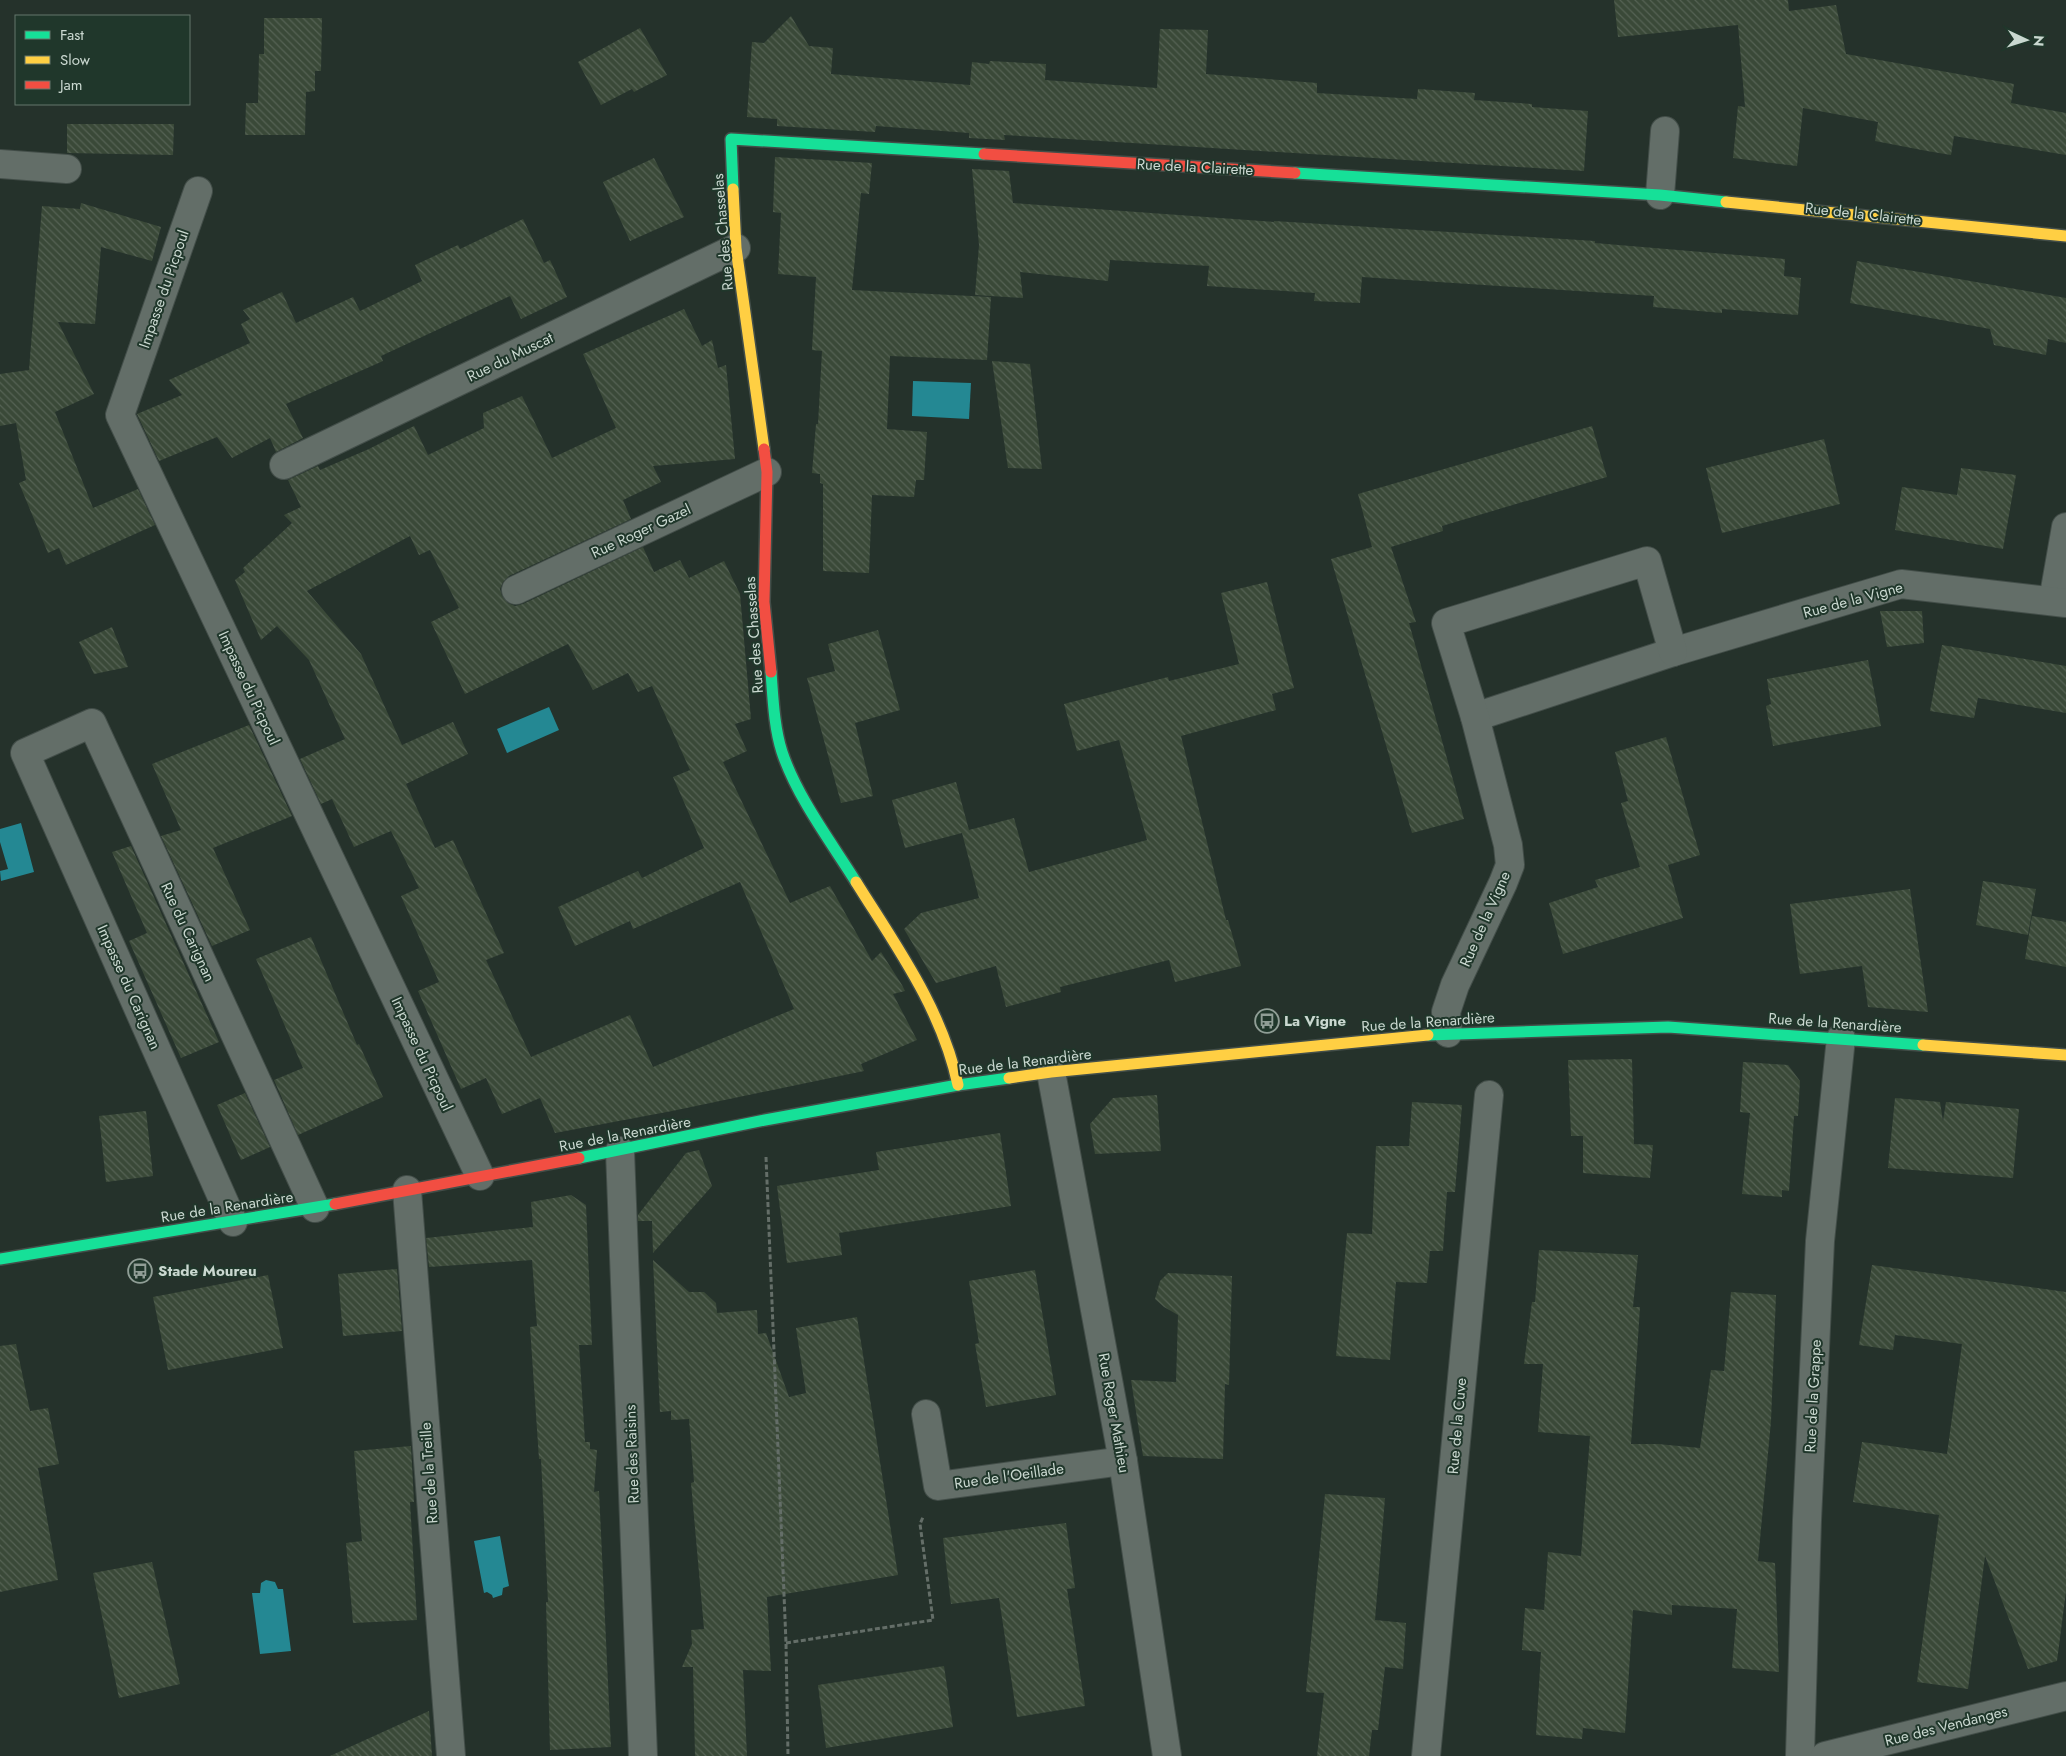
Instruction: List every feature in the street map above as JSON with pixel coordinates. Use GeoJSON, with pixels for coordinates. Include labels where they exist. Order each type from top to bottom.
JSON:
{"type":"FeatureCollection","features":[{"type":"Feature","properties":{"kind":"street"},"geometry":{"type":"LineString","coordinates":[[1660,194],[1665,130]]}},
{"type":"Feature","properties":{"kind":"street","name":"Rue de la Clairette"},"geometry":{"type":"LineString","coordinates":[[731,139],[1660,194],[2066,236]]}},
{"type":"Feature","properties":{"kind":"street","name":"Rue des Chasselas"},"geometry":{"type":"LineString","coordinates":[[731,139],[736,248],[767,472],[764,602],[776,724],[782,752],[800,792],[923,992],[953,1060],[958,1085]]}},
{"type":"Feature","properties":{"kind":"street"},"geometry":{"type":"LineString","coordinates":[[0,164],[67,169]]}},
{"type":"Feature","properties":{"kind":"street","name":"Impasse du Picpoul"},"geometry":{"type":"LineString","coordinates":[[198,191],[120,415],[480,1176]]}},
{"type":"Feature","properties":{"kind":"street","name":"Rue du Muscat"},"geometry":{"type":"LineString","coordinates":[[284,465],[736,248]]}},
{"type":"Feature","properties":{"kind":"street","name":"Rue Roger Gazel"},"geometry":{"type":"LineString","coordinates":[[516,590],[767,472]]}},
{"type":"Feature","properties":{"kind":"street"},"geometry":{"type":"LineString","coordinates":[[2060,602],[2066,527]]}},
{"type":"Feature","properties":{"kind":"street","name":"Rue de la Vigne"},"geometry":{"type":"LineString","coordinates":[[1448,1033],[1446,1012],[1455,986],[1510,865],[1508,845],[1475,716],[1446,623],[1647,561],[1673,652]]}},
{"type":"Feature","properties":{"kind":"street","name":"Rue de la Vigne"},"geometry":{"type":"LineString","coordinates":[[1475,716],[1673,652],[1901,584],[2060,602]]}},
{"type":"Feature","properties":{"kind":"street","name":"Rue du Carignan"},"geometry":{"type":"LineString","coordinates":[[25,753],[92,723],[315,1208]]}},
{"type":"Feature","properties":{"kind":"street","name":"Impasse du Carignan"},"geometry":{"type":"LineString","coordinates":[[25,753],[233,1222]]}},
{"type":"Feature","properties":{"kind":"street","name":"Rue de la Renardière"},"geometry":{"type":"LineString","coordinates":[[0,1259],[315,1208],[620,1151],[765,1120],[958,1085],[1051,1072],[1448,1033],[1668,1027],[2066,1055]]}},
{"type":"Feature","properties":{"kind":"street","name":"Rue de la Grappe"},"geometry":{"type":"LineString","coordinates":[[1800,1756],[1807,1520],[1820,1241],[1841,1038]]}},
{"type":"Feature","properties":{"kind":"street","name":"Rue Roger Mathieu"},"geometry":{"type":"LineString","coordinates":[[1051,1072],[1123,1461],[1167,1756]]}},
{"type":"Feature","properties":{"kind":"street","name":"Rue de la Cuve"},"geometry":{"type":"LineString","coordinates":[[1426,1756],[1488,1095]]}},
{"type":"Feature","properties":{"kind":"street","name":"Rue des Raisins"},"geometry":{"type":"LineString","coordinates":[[620,1151],[643,1756]]}},
{"type":"Feature","properties":{"kind":"street","name":"Rue de la Treille"},"geometry":{"type":"LineString","coordinates":[[407,1190],[451,1756]]}},
{"type":"Feature","properties":{"kind":"street","name":"Rue de l'Oeillade"},"geometry":{"type":"LineString","coordinates":[[926,1414],[938,1486],[1123,1461]]}},
{"type":"Feature","properties":{"kind":"street","name":"Rue des Vendanges"},"geometry":{"type":"LineString","coordinates":[[1825,1756],[2066,1696]]}},
{"type":"Feature","properties":{"kind":"path"},"geometry":{"type":"LineString","coordinates":[[765,1120],[786,1643],[788,1756]]}},
{"type":"Feature","properties":{"kind":"path"},"geometry":{"type":"LineString","coordinates":[[786,1643],[933,1620],[920,1524],[938,1486]]}},
{"type":"Feature","properties":{"kind":"water"},"geometry":{"type":"Polygon","coordinates":[[[913,381],[971,383],[969,419],[912,416],[913,381]]]}},
{"type":"Feature","properties":{"kind":"water"},"geometry":{"type":"Polygon","coordinates":[[[549,707],[559,730],[507,753],[497,729],[549,707]]]}},
{"type":"Feature","properties":{"kind":"water"},"geometry":{"type":"Polygon","coordinates":[[[21,823],[34,872],[1,881],[0,871],[8,869],[0,842],[0,829],[21,823]]]}},
{"type":"Feature","properties":{"kind":"water"},"geometry":{"type":"Polygon","coordinates":[[[500,1536],[509,1586],[503,1588],[502,1595],[493,1598],[487,1592],[484,1593],[474,1541],[500,1536]]]}},
{"type":"Feature","properties":{"kind":"water"},"geometry":{"type":"Polygon","coordinates":[[[266,1580],[275,1582],[278,1589],[283,1589],[291,1651],[260,1654],[252,1593],[260,1593],[261,1583],[266,1580]]]}},
{"type":"Feature","properties":{"kind":"building"},"geometry":{"type":"Polygon","coordinates":[[[1614,0],[1788,0],[1789,11],[1836,5],[1846,54],[2014,84],[2011,103],[2066,113],[2066,155],[1954,136],[1951,155],[1927,151],[1875,141],[1878,122],[1803,108],[1797,166],[1733,158],[1738,106],[1745,107],[1738,25],[1618,37],[1614,0]]]}},
{"type":"Feature","properties":{"kind":"building"},"geometry":{"type":"Polygon","coordinates":[[[791,16],[809,46],[833,48],[831,74],[970,85],[972,62],[989,64],[990,61],[1046,64],[1045,80],[1157,88],[1160,29],[1208,30],[1206,74],[1317,83],[1317,93],[1417,99],[1418,89],[1475,93],[1474,100],[1532,104],[1532,107],[1588,111],[1584,171],[1004,135],[1005,140],[969,138],[969,133],[876,126],[875,132],[777,126],[777,119],[747,117],[752,42],[764,43],[791,16]]]}},
{"type":"Feature","properties":{"kind":"building"},"geometry":{"type":"Polygon","coordinates":[[[264,18],[322,18],[321,71],[315,71],[315,91],[306,92],[305,135],[245,135],[246,103],[258,103],[259,54],[264,54],[264,18]]]}},
{"type":"Feature","properties":{"kind":"building"},"geometry":{"type":"Polygon","coordinates":[[[640,28],[667,75],[634,92],[632,89],[601,105],[578,62],[640,28]]]}},
{"type":"Feature","properties":{"kind":"building"},"geometry":{"type":"Polygon","coordinates":[[[67,124],[174,124],[173,155],[67,153],[67,124]]]}},
{"type":"Feature","properties":{"kind":"building"},"geometry":{"type":"Polygon","coordinates":[[[775,157],[872,163],[869,194],[861,193],[852,290],[991,297],[987,360],[890,356],[887,429],[927,432],[924,480],[916,480],[914,497],[872,495],[869,573],[823,571],[823,484],[820,483],[820,474],[812,473],[816,424],[818,424],[822,351],[812,350],[816,277],[778,274],[781,213],[773,212],[775,157]]]}},
{"type":"Feature","properties":{"kind":"building"},"geometry":{"type":"Polygon","coordinates":[[[654,158],[684,217],[630,241],[603,182],[654,158]]]}},
{"type":"Feature","properties":{"kind":"building"},"geometry":{"type":"Polygon","coordinates":[[[972,169],[1009,171],[1013,203],[1274,222],[1595,241],[1595,243],[1785,259],[1784,276],[1801,278],[1798,315],[1722,309],[1722,313],[1653,307],[1654,296],[1362,277],[1360,303],[1314,301],[1315,293],[1207,286],[1209,266],[1110,260],[1108,281],[1020,272],[1023,298],[975,295],[979,245],[972,169]]]}},
{"type":"Feature","properties":{"kind":"building"},"geometry":{"type":"Polygon","coordinates":[[[81,203],[161,227],[152,261],[101,247],[95,324],[58,322],[94,394],[55,412],[93,508],[138,489],[155,525],[66,565],[59,548],[48,553],[19,483],[26,480],[16,423],[0,426],[0,374],[29,370],[42,206],[80,209],[81,203]]]}},
{"type":"Feature","properties":{"kind":"building"},"geometry":{"type":"Polygon","coordinates":[[[523,219],[544,263],[550,260],[567,297],[521,319],[510,296],[381,356],[383,361],[286,404],[303,438],[276,452],[270,438],[232,458],[217,437],[159,461],[137,414],[182,395],[169,380],[250,343],[241,324],[250,319],[243,310],[282,292],[296,323],[353,297],[360,311],[422,281],[415,265],[458,245],[460,249],[523,219]]]}},
{"type":"Feature","properties":{"kind":"building"},"geometry":{"type":"Polygon","coordinates":[[[1857,261],[2066,298],[2066,343],[2048,339],[2046,355],[1994,345],[1990,329],[1850,303],[1857,261]]]}},
{"type":"Feature","properties":{"kind":"building"},"geometry":{"type":"Polygon","coordinates":[[[684,309],[702,346],[712,340],[718,368],[726,365],[735,459],[653,466],[661,482],[623,500],[631,519],[509,576],[503,582],[500,589],[502,596],[508,603],[515,606],[523,604],[643,547],[654,572],[680,560],[689,578],[724,561],[740,594],[751,719],[735,724],[747,751],[723,762],[790,903],[830,886],[872,961],[881,952],[902,985],[905,991],[893,994],[917,1040],[861,1064],[864,1071],[555,1133],[540,1098],[502,1114],[486,1078],[461,1089],[418,991],[439,982],[401,896],[419,888],[391,831],[354,847],[332,799],[321,804],[300,759],[345,739],[309,660],[277,626],[261,640],[235,580],[245,572],[243,568],[292,523],[284,515],[301,507],[288,480],[318,466],[320,470],[369,449],[414,426],[428,455],[484,428],[483,413],[522,396],[552,458],[616,428],[583,354],[684,309]],[[410,536],[307,591],[361,654],[402,745],[453,722],[468,754],[406,784],[435,848],[453,840],[504,953],[486,960],[531,1057],[630,1015],[653,1067],[794,1009],[740,882],[633,929],[630,921],[575,946],[558,907],[638,871],[642,878],[704,848],[673,777],[690,770],[652,686],[638,692],[628,673],[593,690],[568,644],[465,694],[431,622],[459,608],[430,550],[419,555],[410,536]]]}},
{"type":"Feature","properties":{"kind":"building"},"geometry":{"type":"Polygon","coordinates":[[[992,361],[1030,364],[1042,469],[1008,468],[992,361]]]}},
{"type":"Feature","properties":{"kind":"building"},"geometry":{"type":"Polygon","coordinates":[[[1592,426],[1607,477],[1442,526],[1443,531],[1391,547],[1416,622],[1409,623],[1464,819],[1412,833],[1331,559],[1372,547],[1358,494],[1592,426]]]}},
{"type":"Feature","properties":{"kind":"building"},"geometry":{"type":"Polygon","coordinates":[[[1824,439],[1840,504],[1722,533],[1706,468],[1824,439]]]}},
{"type":"Feature","properties":{"kind":"building"},"geometry":{"type":"Polygon","coordinates":[[[1961,468],[2016,475],[2003,549],[1895,530],[1902,487],[1957,495],[1961,468]]]}},
{"type":"Feature","properties":{"kind":"building"},"geometry":{"type":"Polygon","coordinates":[[[1267,582],[1294,688],[1272,694],[1276,710],[1181,736],[1226,920],[1228,920],[1241,966],[1175,982],[1169,960],[1060,987],[1061,992],[1006,1007],[996,966],[936,983],[904,929],[921,913],[979,898],[962,833],[905,848],[892,800],[956,782],[969,830],[1014,818],[1029,872],[1147,840],[1119,740],[1077,751],[1064,704],[1168,677],[1169,681],[1239,664],[1221,593],[1267,582]]]}},
{"type":"Feature","properties":{"kind":"building"},"geometry":{"type":"Polygon","coordinates":[[[1880,611],[1922,611],[1924,643],[1887,647],[1880,611]]]}},
{"type":"Feature","properties":{"kind":"building"},"geometry":{"type":"Polygon","coordinates":[[[112,627],[128,667],[94,674],[79,642],[112,627]]]}},
{"type":"Feature","properties":{"kind":"building"},"geometry":{"type":"Polygon","coordinates":[[[878,630],[900,710],[855,723],[873,796],[841,803],[807,678],[835,671],[828,644],[878,630]]]}},
{"type":"Feature","properties":{"kind":"building"},"geometry":{"type":"Polygon","coordinates":[[[1942,645],[2066,666],[2066,713],[1978,698],[1974,718],[1930,711],[1942,645]]]}},
{"type":"Feature","properties":{"kind":"building"},"geometry":{"type":"Polygon","coordinates":[[[1868,660],[1881,726],[1773,746],[1766,706],[1771,704],[1767,679],[1868,660]]]}},
{"type":"Feature","properties":{"kind":"building"},"geometry":{"type":"Polygon","coordinates":[[[249,725],[292,816],[213,848],[250,930],[212,946],[161,836],[181,830],[152,764],[249,725]]]}},
{"type":"Feature","properties":{"kind":"building"},"geometry":{"type":"Polygon","coordinates":[[[1666,737],[1700,855],[1668,865],[1683,918],[1563,954],[1549,903],[1598,887],[1595,880],[1640,867],[1621,803],[1628,801],[1615,752],[1666,737]]]}},
{"type":"Feature","properties":{"kind":"building"},"geometry":{"type":"Polygon","coordinates":[[[131,846],[219,1042],[181,1058],[129,941],[147,933],[112,852],[131,846]]]}},
{"type":"Feature","properties":{"kind":"building"},"geometry":{"type":"Polygon","coordinates":[[[1983,881],[2036,889],[2028,935],[1976,925],[1983,881]]]}},
{"type":"Feature","properties":{"kind":"building"},"geometry":{"type":"Polygon","coordinates":[[[1910,889],[1928,1012],[1868,1007],[1862,966],[1800,974],[1790,904],[1910,889]]]}},
{"type":"Feature","properties":{"kind":"building"},"geometry":{"type":"Polygon","coordinates":[[[2032,916],[2066,922],[2066,967],[2025,959],[2032,916]]]}},
{"type":"Feature","properties":{"kind":"building"},"geometry":{"type":"Polygon","coordinates":[[[311,937],[357,1045],[359,1044],[383,1097],[298,1135],[274,1080],[303,1068],[256,959],[311,937]]]}},
{"type":"Feature","properties":{"kind":"building"},"geometry":{"type":"Polygon","coordinates":[[[1632,1059],[1634,1144],[1653,1145],[1650,1178],[1583,1173],[1583,1136],[1571,1136],[1568,1060],[1632,1059]]]}},
{"type":"Feature","properties":{"kind":"building"},"geometry":{"type":"Polygon","coordinates":[[[1743,1062],[1788,1065],[1800,1081],[1798,1116],[1794,1116],[1789,1191],[1782,1190],[1782,1197],[1742,1194],[1750,1113],[1740,1112],[1743,1062]]]}},
{"type":"Feature","properties":{"kind":"building"},"geometry":{"type":"Polygon","coordinates":[[[245,1093],[270,1147],[241,1160],[217,1105],[245,1093]]]}},
{"type":"Feature","properties":{"kind":"building"},"geometry":{"type":"Polygon","coordinates":[[[1157,1095],[1161,1151],[1095,1154],[1090,1124],[1113,1098],[1157,1095]]]}},
{"type":"Feature","properties":{"kind":"building"},"geometry":{"type":"Polygon","coordinates":[[[1895,1098],[1940,1102],[1943,1121],[1946,1102],[2019,1109],[2013,1178],[1888,1168],[1895,1098]]]}},
{"type":"Feature","properties":{"kind":"building"},"geometry":{"type":"Polygon","coordinates":[[[1412,1102],[1462,1105],[1455,1192],[1447,1192],[1443,1251],[1430,1251],[1427,1283],[1396,1282],[1390,1360],[1336,1356],[1347,1233],[1372,1234],[1376,1146],[1409,1146],[1412,1102]]]}},
{"type":"Feature","properties":{"kind":"building"},"geometry":{"type":"Polygon","coordinates":[[[146,1111],[153,1176],[106,1182],[99,1116],[146,1111]]]}},
{"type":"Feature","properties":{"kind":"building"},"geometry":{"type":"Polygon","coordinates":[[[1000,1133],[1011,1206],[839,1233],[842,1255],[787,1263],[777,1186],[879,1170],[876,1152],[1000,1133]]]}},
{"type":"Feature","properties":{"kind":"building"},"geometry":{"type":"Polygon","coordinates":[[[699,1150],[712,1186],[653,1253],[652,1221],[638,1221],[638,1215],[686,1153],[699,1150]]]}},
{"type":"Feature","properties":{"kind":"building"},"geometry":{"type":"Polygon","coordinates":[[[571,1195],[586,1205],[592,1345],[579,1345],[585,1442],[590,1442],[590,1449],[597,1450],[594,1492],[599,1491],[611,1747],[550,1750],[546,1602],[548,1602],[541,1459],[539,1459],[530,1327],[537,1326],[532,1260],[429,1267],[426,1238],[533,1227],[531,1202],[571,1195]]]}},
{"type":"Feature","properties":{"kind":"building"},"geometry":{"type":"Polygon","coordinates":[[[1539,1250],[1638,1255],[1633,1307],[1640,1307],[1631,1444],[1658,1444],[1700,1448],[1711,1370],[1724,1371],[1731,1292],[1776,1295],[1771,1421],[1758,1561],[1775,1563],[1779,1672],[1732,1668],[1737,1609],[1672,1605],[1672,1615],[1633,1610],[1625,1733],[1583,1728],[1582,1739],[1536,1735],[1541,1652],[1522,1650],[1525,1608],[1544,1610],[1548,1552],[1581,1556],[1590,1436],[1538,1432],[1543,1364],[1524,1364],[1532,1302],[1535,1302],[1539,1250]]]}},
{"type":"Feature","properties":{"kind":"building"},"geometry":{"type":"Polygon","coordinates":[[[653,1260],[689,1292],[704,1292],[716,1303],[717,1313],[757,1310],[758,1334],[766,1333],[789,1397],[806,1393],[796,1328],[857,1317],[898,1575],[767,1597],[771,1671],[743,1670],[747,1756],[695,1756],[693,1667],[682,1667],[692,1644],[691,1630],[704,1629],[691,1483],[694,1482],[689,1419],[671,1420],[671,1411],[660,1412],[653,1260]]]}},
{"type":"Feature","properties":{"kind":"building"},"geometry":{"type":"Polygon","coordinates":[[[1872,1265],[2066,1292],[2066,1591],[2057,1661],[2028,1669],[1985,1556],[1968,1689],[1917,1682],[1939,1515],[1853,1502],[1862,1442],[1947,1454],[1962,1344],[1895,1335],[1893,1350],[1859,1345],[1872,1265]]]}},
{"type":"Feature","properties":{"kind":"building"},"geometry":{"type":"Polygon","coordinates":[[[397,1269],[402,1331],[343,1336],[338,1274],[397,1269]]]}},
{"type":"Feature","properties":{"kind":"building"},"geometry":{"type":"Polygon","coordinates":[[[1035,1270],[1056,1395],[986,1407],[975,1344],[979,1343],[969,1281],[1035,1270]]]}},
{"type":"Feature","properties":{"kind":"building"},"geometry":{"type":"Polygon","coordinates":[[[1168,1273],[1232,1276],[1229,1385],[1225,1384],[1223,1459],[1143,1456],[1131,1380],[1176,1382],[1178,1315],[1155,1299],[1160,1281],[1168,1273]]]}},
{"type":"Feature","properties":{"kind":"building"},"geometry":{"type":"Polygon","coordinates":[[[268,1275],[283,1348],[168,1370],[153,1297],[268,1275]]]}},
{"type":"Feature","properties":{"kind":"building"},"geometry":{"type":"Polygon","coordinates":[[[16,1344],[30,1411],[48,1408],[59,1464],[38,1468],[58,1580],[0,1592],[0,1346],[16,1344]]]}},
{"type":"Feature","properties":{"kind":"building"},"geometry":{"type":"Polygon","coordinates":[[[411,1446],[414,1502],[410,1502],[417,1620],[353,1623],[346,1543],[362,1541],[354,1451],[411,1446]]]}},
{"type":"Feature","properties":{"kind":"building"},"geometry":{"type":"Polygon","coordinates":[[[1325,1494],[1385,1498],[1375,1620],[1406,1623],[1403,1669],[1385,1667],[1378,1730],[1372,1730],[1369,1756],[1317,1756],[1324,1693],[1306,1692],[1325,1494]]]}},
{"type":"Feature","properties":{"kind":"building"},"geometry":{"type":"Polygon","coordinates":[[[1066,1523],[1075,1588],[1067,1589],[1085,1706],[1017,1717],[999,1598],[951,1604],[943,1538],[1066,1523]]]}},
{"type":"Feature","properties":{"kind":"building"},"geometry":{"type":"Polygon","coordinates":[[[152,1562],[180,1684],[119,1698],[93,1573],[152,1562]]]}},
{"type":"Feature","properties":{"kind":"building"},"geometry":{"type":"Polygon","coordinates":[[[944,1666],[953,1727],[826,1748],[818,1685],[944,1666]]]}},
{"type":"Feature","properties":{"kind":"building"},"geometry":{"type":"Polygon","coordinates":[[[429,1711],[432,1756],[330,1756],[429,1711]]]}},
{"type":"Feature","properties":{"kind":"traffic: fast"},"geometry":{"type":"LineString","coordinates":[[733,189],[731,139],[984,154]]}},
{"type":"Feature","properties":{"kind":"traffic: fast"},"geometry":{"type":"LineString","coordinates":[[1295,173],[1660,195],[1726,202]]}},
{"type":"Feature","properties":{"kind":"traffic: fast"},"geometry":{"type":"LineString","coordinates":[[771,672],[777,733],[788,769],[815,819],[856,882]]}},
{"type":"Feature","properties":{"kind":"traffic: fast"},"geometry":{"type":"LineString","coordinates":[[1428,1035],[1668,1027],[1923,1045]]}},
{"type":"Feature","properties":{"kind":"traffic: fast"},"geometry":{"type":"LineString","coordinates":[[579,1158],[765,1120],[958,1085],[1009,1078]]}},
{"type":"Feature","properties":{"kind":"traffic: fast"},"geometry":{"type":"LineString","coordinates":[[0,1259],[335,1204]]}},
{"type":"Feature","properties":{"kind":"traffic: slow"},"geometry":{"type":"LineString","coordinates":[[733,189],[736,248],[764,449]]}},
{"type":"Feature","properties":{"kind":"traffic: slow"},"geometry":{"type":"LineString","coordinates":[[1726,202],[2066,236]]}},
{"type":"Feature","properties":{"kind":"traffic: slow"},"geometry":{"type":"LineString","coordinates":[[856,882],[902,954],[929,1004],[951,1057],[958,1085]]}},
{"type":"Feature","properties":{"kind":"traffic: slow"},"geometry":{"type":"LineString","coordinates":[[1009,1078],[1051,1072],[1428,1035]]}},
{"type":"Feature","properties":{"kind":"traffic: slow"},"geometry":{"type":"LineString","coordinates":[[1923,1045],[2066,1055]]}},
{"type":"Feature","properties":{"kind":"traffic: jam"},"geometry":{"type":"LineString","coordinates":[[984,154],[1295,173]]}},
{"type":"Feature","properties":{"kind":"traffic: jam"},"geometry":{"type":"LineString","coordinates":[[764,449],[767,472],[764,602],[771,672]]}},
{"type":"Feature","properties":{"kind":"traffic: jam"},"geometry":{"type":"LineString","coordinates":[[335,1204],[579,1158]]}},
{"type":"Feature","properties":{"kind":"place","name":"La Vigne"},"geometry":{"type":"Point","coordinates":[1267,1021]}},
{"type":"Feature","properties":{"kind":"place","name":"Stade Moureu"},"geometry":{"type":"Point","coordinates":[140,1271]}}]}
